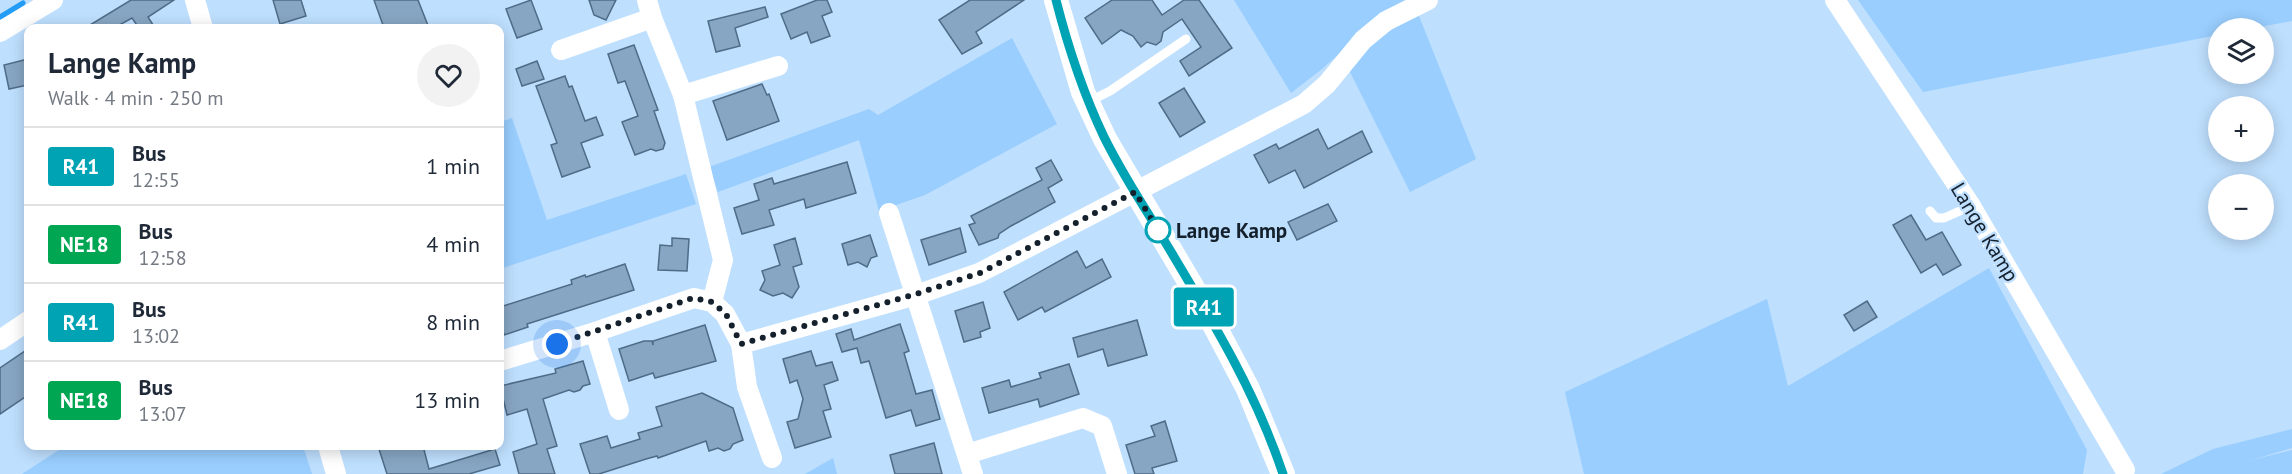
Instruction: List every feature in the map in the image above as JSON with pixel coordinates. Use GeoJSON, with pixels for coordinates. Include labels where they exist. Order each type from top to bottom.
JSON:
{"type":"FeatureCollection","features":[{"type":"Feature","properties":{"kind":"street"},"geometry":{"type":"LineString","coordinates":[[0,32],[53,0]]}},
{"type":"Feature","properties":{"kind":"street"},"geometry":{"type":"LineString","coordinates":[[195,0],[202,24]]}},
{"type":"Feature","properties":{"kind":"street"},"geometry":{"type":"LineString","coordinates":[[1056,0],[1065,36],[1088,102],[1105,138],[1210,317],[1243,379],[1264,424],[1283,474]]}},
{"type":"Feature","properties":{"kind":"street"},"geometry":{"type":"LineString","coordinates":[[741,344],[916,294],[980,273],[1304,104],[1327,84],[1363,40],[1386,21],[1428,0]]}},
{"type":"Feature","properties":{"kind":"street","name":"Lange Kamp"},"geometry":{"type":"LineString","coordinates":[[1835,0],[1971,206],[2124,473]]}},
{"type":"Feature","properties":{"kind":"street"},"geometry":{"type":"LineString","coordinates":[[561,50],[649,9],[683,95],[723,260],[712,302]]}},
{"type":"Feature","properties":{"kind":"street"},"geometry":{"type":"LineString","coordinates":[[683,95],[778,66]]}},
{"type":"Feature","properties":{"kind":"street"},"geometry":{"type":"LineString","coordinates":[[890,213],[973,474]]}},
{"type":"Feature","properties":{"kind":"street"},"geometry":{"type":"LineString","coordinates":[[504,361],[693,298],[712,302],[726,314],[741,344],[747,387],[772,458]]}},
{"type":"Feature","properties":{"kind":"street"},"geometry":{"type":"LineString","coordinates":[[0,340],[24,324]]}},
{"type":"Feature","properties":{"kind":"street"},"geometry":{"type":"LineString","coordinates":[[595,332],[619,410]]}},
{"type":"Feature","properties":{"kind":"street"},"geometry":{"type":"LineString","coordinates":[[967,454],[1083,418],[1102,426],[1117,474]]}},
{"type":"Feature","properties":{"kind":"street"},"geometry":{"type":"LineString","coordinates":[[329,450],[336,474]]}},
{"type":"Feature","properties":{"kind":"lane"},"geometry":{"type":"LineString","coordinates":[[1088,102],[1110,91],[1186,39]]}},
{"type":"Feature","properties":{"kind":"lane"},"geometry":{"type":"LineString","coordinates":[[1930,211],[1936,218],[1944,218],[1971,206]]}},
{"type":"Feature","properties":{"kind":"shaded area"},"geometry":{"type":"Polygon","coordinates":[[[1234,0],[1410,0],[1359,36],[1291,93],[1234,0]]]}},
{"type":"Feature","properties":{"kind":"shaded area"},"geometry":{"type":"Polygon","coordinates":[[[1858,0],[2292,0],[2292,21],[2274,24],[2274,18],[2208,18],[2208,37],[1923,92],[1858,0]]]}},
{"type":"Feature","properties":{"kind":"shaded area"},"geometry":{"type":"Polygon","coordinates":[[[1419,16],[1476,159],[1410,192],[1349,70],[1380,38],[1419,16]]]}},
{"type":"Feature","properties":{"kind":"shaded area"},"geometry":{"type":"Polygon","coordinates":[[[1012,38],[1057,124],[925,195],[879,211],[859,140],[718,192],[709,167],[869,109],[878,115],[1012,38]]]}},
{"type":"Feature","properties":{"kind":"shaded area"},"geometry":{"type":"Polygon","coordinates":[[[512,118],[547,220],[686,174],[696,204],[504,268],[504,121],[512,118]]]}},
{"type":"Feature","properties":{"kind":"shaded area"},"geometry":{"type":"Polygon","coordinates":[[[1989,268],[2087,450],[2083,474],[1584,474],[1565,392],[1767,299],[1788,386],[1989,268]]]}},
{"type":"Feature","properties":{"kind":"shaded area"},"geometry":{"type":"Polygon","coordinates":[[[2292,429],[2292,448],[2248,461],[2292,450],[2292,474],[2161,474],[2213,449],[2292,429]]]}},
{"type":"Feature","properties":{"kind":"shaded area"},"geometry":{"type":"Polygon","coordinates":[[[59,450],[304,450],[312,474],[22,474],[59,450]]]}},
{"type":"Feature","properties":{"kind":"shaded area"},"geometry":{"type":"Polygon","coordinates":[[[833,458],[837,474],[805,474],[833,458]]]}},
{"type":"Feature","properties":{"kind":"building"},"geometry":{"type":"Polygon","coordinates":[[[131,0],[174,0],[148,17],[152,24],[136,24],[132,18],[121,24],[92,24],[131,0]]]}},
{"type":"Feature","properties":{"kind":"building"},"geometry":{"type":"Polygon","coordinates":[[[273,0],[301,0],[306,16],[280,24],[273,0]]]}},
{"type":"Feature","properties":{"kind":"building"},"geometry":{"type":"Polygon","coordinates":[[[374,0],[418,0],[427,24],[383,24],[374,0]]]}},
{"type":"Feature","properties":{"kind":"building"},"geometry":{"type":"Polygon","coordinates":[[[531,0],[542,29],[517,38],[506,9],[531,0]]]}},
{"type":"Feature","properties":{"kind":"building"},"geometry":{"type":"Polygon","coordinates":[[[589,0],[616,0],[606,20],[594,15],[589,0]]]}},
{"type":"Feature","properties":{"kind":"building"},"geometry":{"type":"Polygon","coordinates":[[[817,0],[827,0],[832,12],[822,16],[830,36],[811,43],[807,32],[791,39],[781,14],[817,0]]]}},
{"type":"Feature","properties":{"kind":"building"},"geometry":{"type":"Polygon","coordinates":[[[970,0],[1024,0],[976,32],[982,43],[962,54],[939,20],[970,0]]]}},
{"type":"Feature","properties":{"kind":"building"},"geometry":{"type":"Polygon","coordinates":[[[1112,0],[1152,0],[1162,15],[1184,0],[1199,0],[1232,48],[1189,76],[1180,61],[1201,47],[1182,19],[1163,32],[1161,41],[1156,45],[1147,42],[1141,47],[1133,36],[1121,30],[1102,44],[1085,18],[1112,0]]]}},
{"type":"Feature","properties":{"kind":"building"},"geometry":{"type":"Polygon","coordinates":[[[765,7],[768,17],[735,28],[740,46],[716,52],[708,21],[765,7]]]}},
{"type":"Feature","properties":{"kind":"building"},"geometry":{"type":"Polygon","coordinates":[[[634,45],[658,110],[654,111],[665,143],[663,149],[656,151],[651,149],[635,155],[622,122],[638,116],[625,81],[618,83],[608,54],[634,45]]]}},
{"type":"Feature","properties":{"kind":"building"},"geometry":{"type":"Polygon","coordinates":[[[24,60],[24,86],[9,89],[4,65],[24,60]]]}},
{"type":"Feature","properties":{"kind":"building"},"geometry":{"type":"Polygon","coordinates":[[[537,61],[544,79],[522,86],[516,69],[537,61]]]}},
{"type":"Feature","properties":{"kind":"building"},"geometry":{"type":"Polygon","coordinates":[[[565,76],[569,87],[572,86],[585,121],[596,117],[603,135],[581,143],[590,167],[562,177],[551,145],[557,143],[536,86],[565,76]]]}},
{"type":"Feature","properties":{"kind":"building"},"geometry":{"type":"Polygon","coordinates":[[[762,84],[767,95],[769,94],[779,121],[727,140],[713,101],[762,84]]]}},
{"type":"Feature","properties":{"kind":"building"},"geometry":{"type":"Polygon","coordinates":[[[1184,88],[1205,122],[1180,137],[1159,103],[1184,88]]]}},
{"type":"Feature","properties":{"kind":"building"},"geometry":{"type":"Polygon","coordinates":[[[1318,129],[1328,149],[1362,131],[1372,152],[1304,188],[1295,170],[1269,183],[1254,155],[1276,144],[1279,149],[1318,129]]]}},
{"type":"Feature","properties":{"kind":"building"},"geometry":{"type":"Polygon","coordinates":[[[1051,160],[1062,180],[1048,188],[1055,202],[1011,226],[999,234],[998,238],[979,245],[969,225],[975,223],[971,216],[1042,180],[1036,168],[1051,160]]]}},
{"type":"Feature","properties":{"kind":"building"},"geometry":{"type":"Polygon","coordinates":[[[847,162],[856,193],[806,208],[804,199],[769,210],[774,225],[742,234],[734,208],[759,200],[754,184],[772,178],[774,184],[847,162]]]}},
{"type":"Feature","properties":{"kind":"building"},"geometry":{"type":"Polygon","coordinates":[[[1328,204],[1337,221],[1297,240],[1288,222],[1328,204]]]}},
{"type":"Feature","properties":{"kind":"building"},"geometry":{"type":"Polygon","coordinates":[[[1911,215],[1926,240],[1942,232],[1961,265],[1943,275],[1936,264],[1921,273],[1893,225],[1911,215]]]}},
{"type":"Feature","properties":{"kind":"building"},"geometry":{"type":"Polygon","coordinates":[[[960,228],[966,252],[929,265],[921,240],[960,228]]]}},
{"type":"Feature","properties":{"kind":"building"},"geometry":{"type":"Polygon","coordinates":[[[870,235],[877,256],[871,258],[867,267],[858,262],[848,265],[842,244],[870,235]]]}},
{"type":"Feature","properties":{"kind":"building"},"geometry":{"type":"Polygon","coordinates":[[[672,238],[689,239],[687,271],[658,270],[660,245],[672,246],[672,238]]]}},
{"type":"Feature","properties":{"kind":"building"},"geometry":{"type":"Polygon","coordinates":[[[795,238],[802,264],[793,267],[799,287],[792,298],[783,293],[773,296],[760,290],[765,280],[762,271],[780,265],[774,245],[795,238]]]}},
{"type":"Feature","properties":{"kind":"building"},"geometry":{"type":"Polygon","coordinates":[[[1077,251],[1086,268],[1102,259],[1111,277],[1045,312],[1042,307],[1018,320],[1004,292],[1077,251]]]}},
{"type":"Feature","properties":{"kind":"building"},"geometry":{"type":"Polygon","coordinates":[[[625,264],[634,290],[527,324],[528,327],[504,335],[504,306],[572,284],[571,280],[585,275],[586,277],[625,264]]]}},
{"type":"Feature","properties":{"kind":"building"},"geometry":{"type":"Polygon","coordinates":[[[1867,301],[1877,317],[1854,331],[1844,315],[1867,301]]]}},
{"type":"Feature","properties":{"kind":"building"},"geometry":{"type":"Polygon","coordinates":[[[983,302],[990,328],[980,332],[981,337],[964,342],[955,311],[983,302]]]}},
{"type":"Feature","properties":{"kind":"building"},"geometry":{"type":"Polygon","coordinates":[[[1137,320],[1147,355],[1108,366],[1103,349],[1078,357],[1073,338],[1137,320]]]}},
{"type":"Feature","properties":{"kind":"building"},"geometry":{"type":"Polygon","coordinates":[[[900,324],[909,351],[904,353],[916,394],[932,390],[940,419],[916,426],[911,410],[886,418],[869,361],[861,363],[857,348],[842,352],[836,334],[851,329],[854,340],[900,324]]]}},
{"type":"Feature","properties":{"kind":"building"},"geometry":{"type":"Polygon","coordinates":[[[705,325],[716,361],[655,378],[653,373],[629,381],[619,349],[644,341],[652,341],[653,345],[653,341],[705,325]]]}},
{"type":"Feature","properties":{"kind":"building"},"geometry":{"type":"Polygon","coordinates":[[[811,351],[816,366],[832,362],[838,380],[824,385],[831,409],[823,411],[831,437],[795,448],[787,422],[798,419],[803,399],[797,380],[790,383],[783,359],[811,351]]]}},
{"type":"Feature","properties":{"kind":"building"},"geometry":{"type":"Polygon","coordinates":[[[24,352],[24,398],[0,414],[0,368],[24,352]]]}},
{"type":"Feature","properties":{"kind":"building"},"geometry":{"type":"Polygon","coordinates":[[[583,361],[590,384],[574,392],[569,390],[543,399],[557,446],[547,449],[555,474],[519,474],[513,452],[537,444],[527,409],[507,415],[504,385],[556,373],[555,369],[583,361]]]}},
{"type":"Feature","properties":{"kind":"building"},"geometry":{"type":"Polygon","coordinates":[[[1069,364],[1079,394],[1040,407],[1038,399],[989,413],[982,388],[1009,380],[1011,387],[1041,378],[1039,373],[1069,364]]]}},
{"type":"Feature","properties":{"kind":"building"},"geometry":{"type":"Polygon","coordinates":[[[702,393],[733,408],[743,440],[724,451],[718,448],[709,451],[706,441],[658,458],[657,456],[599,474],[590,474],[580,444],[607,436],[611,448],[640,439],[638,433],[662,426],[656,407],[702,393]]]}},
{"type":"Feature","properties":{"kind":"building"},"geometry":{"type":"Polygon","coordinates":[[[1165,421],[1177,461],[1152,468],[1154,474],[1135,474],[1126,445],[1155,436],[1151,426],[1165,421]]]}},
{"type":"Feature","properties":{"kind":"building"},"geometry":{"type":"Polygon","coordinates":[[[934,443],[942,474],[895,474],[890,455],[934,443]]]}},
{"type":"Feature","properties":{"kind":"building"},"geometry":{"type":"Polygon","coordinates":[[[379,450],[424,450],[429,469],[495,450],[500,465],[469,474],[387,474],[379,450]]]}},
{"type":"Feature","properties":{"kind":"waterway"},"geometry":{"type":"LineString","coordinates":[[0,17],[23,3]]}},
{"type":"Feature","properties":{"kind":"bus line","name":"R41"},"geometry":{"type":"LineString","coordinates":[[1056,0],[1083,92],[1105,138],[1239,371],[1264,424],[1283,474]]}},
{"type":"Feature","properties":{"kind":"place","name":"Lange Kamp"},"geometry":{"type":"Point","coordinates":[1158,230]}},
{"type":"Feature","properties":{"kind":"route"},"geometry":{"type":"LineString","coordinates":[[557,344],[693,298],[712,302],[726,314],[741,344],[916,294],[980,273],[1135,192],[1158,230]]}}]}
